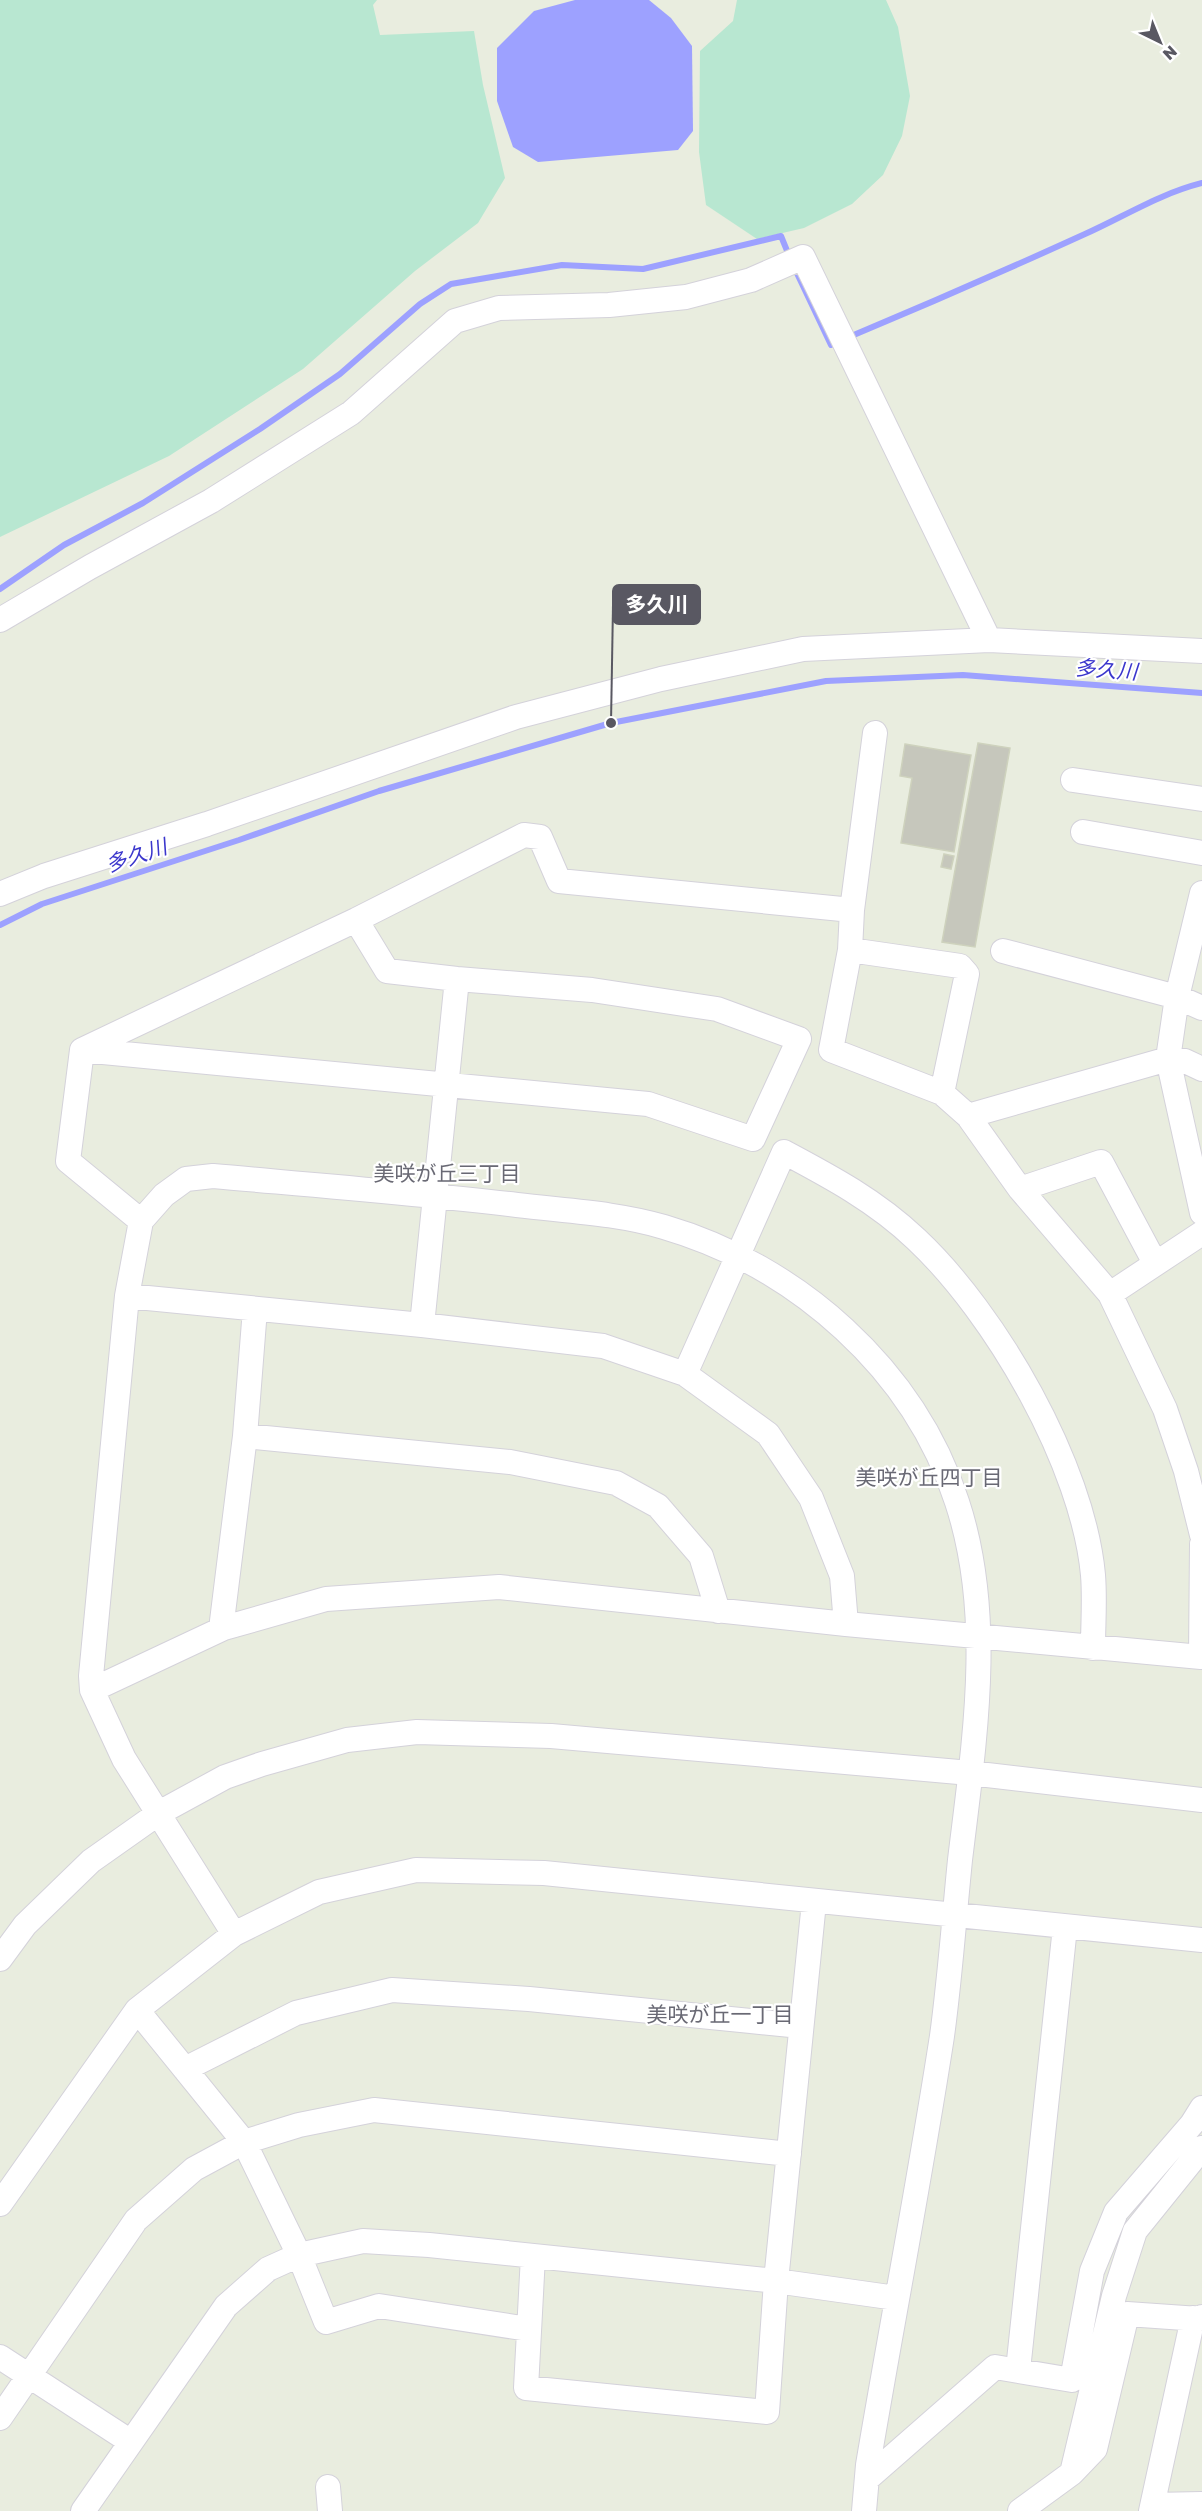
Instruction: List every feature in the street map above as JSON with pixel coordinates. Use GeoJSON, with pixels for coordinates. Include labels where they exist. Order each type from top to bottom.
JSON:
{"type":"FeatureCollection","features":[{"type":"Feature","properties":{"kind":"street"},"geometry":{"type":"LineString","coordinates":[[0,620],[90,567],[211,501],[351,413],[455,321],[499,308],[609,305],[686,297],[751,280],[794,261],[842,338],[989,640]]}},
{"type":"Feature","properties":{"kind":"street"},"geometry":{"type":"LineString","coordinates":[[0,894],[55,873],[207,824],[516,717],[578,700],[803,649],[989,640],[1202,651]]}},
{"type":"Feature","properties":{"kind":"street"},"geometry":{"type":"LineString","coordinates":[[875,733],[852,910],[850,950],[831,1050],[942,1093],[968,1116],[1020,1189],[1110,1294],[1165,1408],[1197,1491],[1202,1535]]}},
{"type":"Feature","properties":{"kind":"street"},"geometry":{"type":"LineString","coordinates":[[1073,780],[1202,799]]}},
{"type":"Feature","properties":{"kind":"street"},"geometry":{"type":"LineString","coordinates":[[1083,832],[1202,853]]}},
{"type":"Feature","properties":{"kind":"street"},"geometry":{"type":"LineString","coordinates":[[82,1050],[356,920],[524,835],[540,837],[559,881],[852,910]]}},
{"type":"Feature","properties":{"kind":"street"},"geometry":{"type":"LineString","coordinates":[[1202,893],[1177,998],[1168,1059],[1202,1213]]}},
{"type":"Feature","properties":{"kind":"street"},"geometry":{"type":"LineString","coordinates":[[82,1050],[448,1087],[648,1104],[753,1139],[799,1040],[717,1009],[592,990],[387,971],[356,920]]}},
{"type":"Feature","properties":{"kind":"street"},"geometry":{"type":"LineString","coordinates":[[850,950],[960,966],[967,974],[942,1093]]}},
{"type":"Feature","properties":{"kind":"street"},"geometry":{"type":"LineString","coordinates":[[1003,951],[1177,998],[1202,1008]]}},
{"type":"Feature","properties":{"kind":"street"},"geometry":{"type":"LineString","coordinates":[[422,1325],[448,1087],[457,979]]}},
{"type":"Feature","properties":{"kind":"street"},"geometry":{"type":"LineString","coordinates":[[82,1050],[68,1161],[141,1221]]}},
{"type":"Feature","properties":{"kind":"street"},"geometry":{"type":"LineString","coordinates":[[968,1116],[1168,1059],[1185,1061],[1202,1069]]}},
{"type":"Feature","properties":{"kind":"street"},"geometry":{"type":"LineString","coordinates":[[685,1374],[784,1152],[853,1188],[916,1239],[968,1297],[1011,1357],[1077,1497],[1093,1574],[1093,1648]]}},
{"type":"Feature","properties":{"kind":"street"},"geometry":{"type":"LineString","coordinates":[[1020,1189],[1101,1162],[1155,1263]]}},
{"type":"Feature","properties":{"kind":"street"},"geometry":{"type":"LineString","coordinates":[[234,1934],[124,1759],[92,1690],[92,1664],[127,1296],[141,1221],[164,1195],[186,1179],[213,1176],[436,1196],[617,1217],[665,1227],[737,1255],[773,1274],[821,1310],[870,1354],[910,1402],[957,1499],[970,1549],[980,1637],[970,1773],[942,2033],[896,2298],[864,2511]]}},
{"type":"Feature","properties":{"kind":"street"},"geometry":{"type":"LineString","coordinates":[[1110,1294],[1202,1233]]}},
{"type":"Feature","properties":{"kind":"street"},"geometry":{"type":"LineString","coordinates":[[127,1296],[422,1325],[603,1346],[685,1374],[768,1434],[811,1498],[842,1576],[846,1624]]}},
{"type":"Feature","properties":{"kind":"street"},"geometry":{"type":"LineString","coordinates":[[221,1629],[245,1436],[255,1309]]}},
{"type":"Feature","properties":{"kind":"street"},"geometry":{"type":"LineString","coordinates":[[245,1436],[510,1462],[616,1483],[658,1506],[701,1556],[718,1611]]}},
{"type":"Feature","properties":{"kind":"street"},"geometry":{"type":"LineString","coordinates":[[92,1690],[221,1629],[326,1599],[499,1587],[846,1624],[1201,1657],[1202,1544]]}},
{"type":"Feature","properties":{"kind":"street"},"geometry":{"type":"LineString","coordinates":[[0,1959],[25,1925],[91,1861],[159,1813],[225,1777],[347,1740],[417,1732],[551,1736],[970,1773],[1196,1796]]}},
{"type":"Feature","properties":{"kind":"street"},"geometry":{"type":"LineString","coordinates":[[0,2204],[137,2010],[234,1934],[319,1892],[416,1870],[544,1873],[1202,1940]]}},
{"type":"Feature","properties":{"kind":"street"},"geometry":{"type":"LineString","coordinates":[[533,2256],[526,2388],[767,2412],[776,2281],[814,1902]]}},
{"type":"Feature","properties":{"kind":"street"},"geometry":{"type":"LineString","coordinates":[[1018,2370],[1065,1927]]}},
{"type":"Feature","properties":{"kind":"street"},"geometry":{"type":"LineString","coordinates":[[185,2069],[296,2013],[392,1990],[529,1999],[801,2026]]}},
{"type":"Feature","properties":{"kind":"street"},"geometry":{"type":"LineString","coordinates":[[137,2010],[244,2142],[299,2255],[326,2322],[379,2306],[528,2329]]}},
{"type":"Feature","properties":{"kind":"street"},"geometry":{"type":"LineString","coordinates":[[867,2479],[995,2367],[1072,2380],[1092,2271],[1116,2212],[1192,2124],[1202,2108]]}},
{"type":"Feature","properties":{"kind":"street"},"geometry":{"type":"LineString","coordinates":[[0,2418],[136,2220],[194,2169],[244,2142],[299,2124],[374,2110],[789,2154]]}},
{"type":"Feature","properties":{"kind":"street"},"geometry":{"type":"LineString","coordinates":[[1072,2473],[1114,2296],[1136,2231],[1202,2148]]}},
{"type":"Feature","properties":{"kind":"street"},"geometry":{"type":"LineString","coordinates":[[83,2511],[226,2306],[268,2269],[299,2255],[363,2241],[776,2281],[896,2298]]}},
{"type":"Feature","properties":{"kind":"street"},"geometry":{"type":"LineString","coordinates":[[1020,2511],[1072,2473],[1095,2449],[1127,2314],[1197,2318],[1152,2508],[1202,2504]]}},
{"type":"Feature","properties":{"kind":"street"},"geometry":{"type":"LineString","coordinates":[[0,2357],[131,2442]]}},
{"type":"Feature","properties":{"kind":"street"},"geometry":{"type":"LineString","coordinates":[[328,2487],[330,2511]]}},
{"type":"Feature","properties":{"kind":"green space"},"geometry":{"type":"Polygon","coordinates":[[[0,0],[377,0],[373,5],[380,35],[474,31],[483,85],[505,178],[478,223],[415,271],[303,369],[169,456],[0,537],[0,0]]]}},
{"type":"Feature","properties":{"kind":"green space"},"geometry":{"type":"Polygon","coordinates":[[[737,0],[886,0],[898,27],[910,96],[902,136],[883,175],[852,204],[804,228],[757,239],[706,205],[699,152],[700,51],[733,21],[737,0]]]}},
{"type":"Feature","properties":{"kind":"water"},"geometry":{"type":"Polygon","coordinates":[[[575,0],[649,0],[671,18],[692,46],[693,131],[678,150],[538,162],[513,147],[497,101],[497,48],[534,11],[575,0]]]}},
{"type":"Feature","properties":{"kind":"building"},"geometry":{"type":"Polygon","coordinates":[[[978,743],[1010,748],[975,947],[942,942],[978,743]]]}},
{"type":"Feature","properties":{"kind":"building"},"geometry":{"type":"Polygon","coordinates":[[[905,744],[971,755],[954,852],[901,843],[912,778],[900,776],[905,744]]]}},
{"type":"Feature","properties":{"kind":"building"},"geometry":{"type":"Polygon","coordinates":[[[944,854],[954,856],[951,869],[941,867],[944,854]]]}},
{"type":"Feature","properties":{"kind":"waterway"},"geometry":{"type":"LineString","coordinates":[[849,337],[1026,261],[1157,199],[1202,183]]}},
{"type":"Feature","properties":{"kind":"waterway"},"geometry":{"type":"LineString","coordinates":[[0,589],[64,545],[143,503],[260,429],[340,374],[420,304],[451,284],[562,265],[643,269],[781,236],[790,258]]}},
{"type":"Feature","properties":{"kind":"waterway"},"geometry":{"type":"LineString","coordinates":[[794,267],[831,345],[839,341]]}},
{"type":"Feature","properties":{"kind":"waterway","name":"多久川"},"geometry":{"type":"LineString","coordinates":[[0,925],[42,904],[239,840],[379,791],[611,723],[826,681],[963,675],[1202,693]]}},
{"type":"Feature","properties":{"kind":"place","name":"多久川"},"geometry":{"type":"Point","coordinates":[611,723]}},
{"type":"Feature","properties":{"kind":"district","name":"美咲が丘三丁目"},"geometry":{"type":"Point","coordinates":[447,1173]}},
{"type":"Feature","properties":{"kind":"district","name":"美咲が丘四丁目"},"geometry":{"type":"Point","coordinates":[929,1477]}},
{"type":"Feature","properties":{"kind":"district","name":"美咲が丘一丁目"},"geometry":{"type":"Point","coordinates":[720,2014]}}]}
